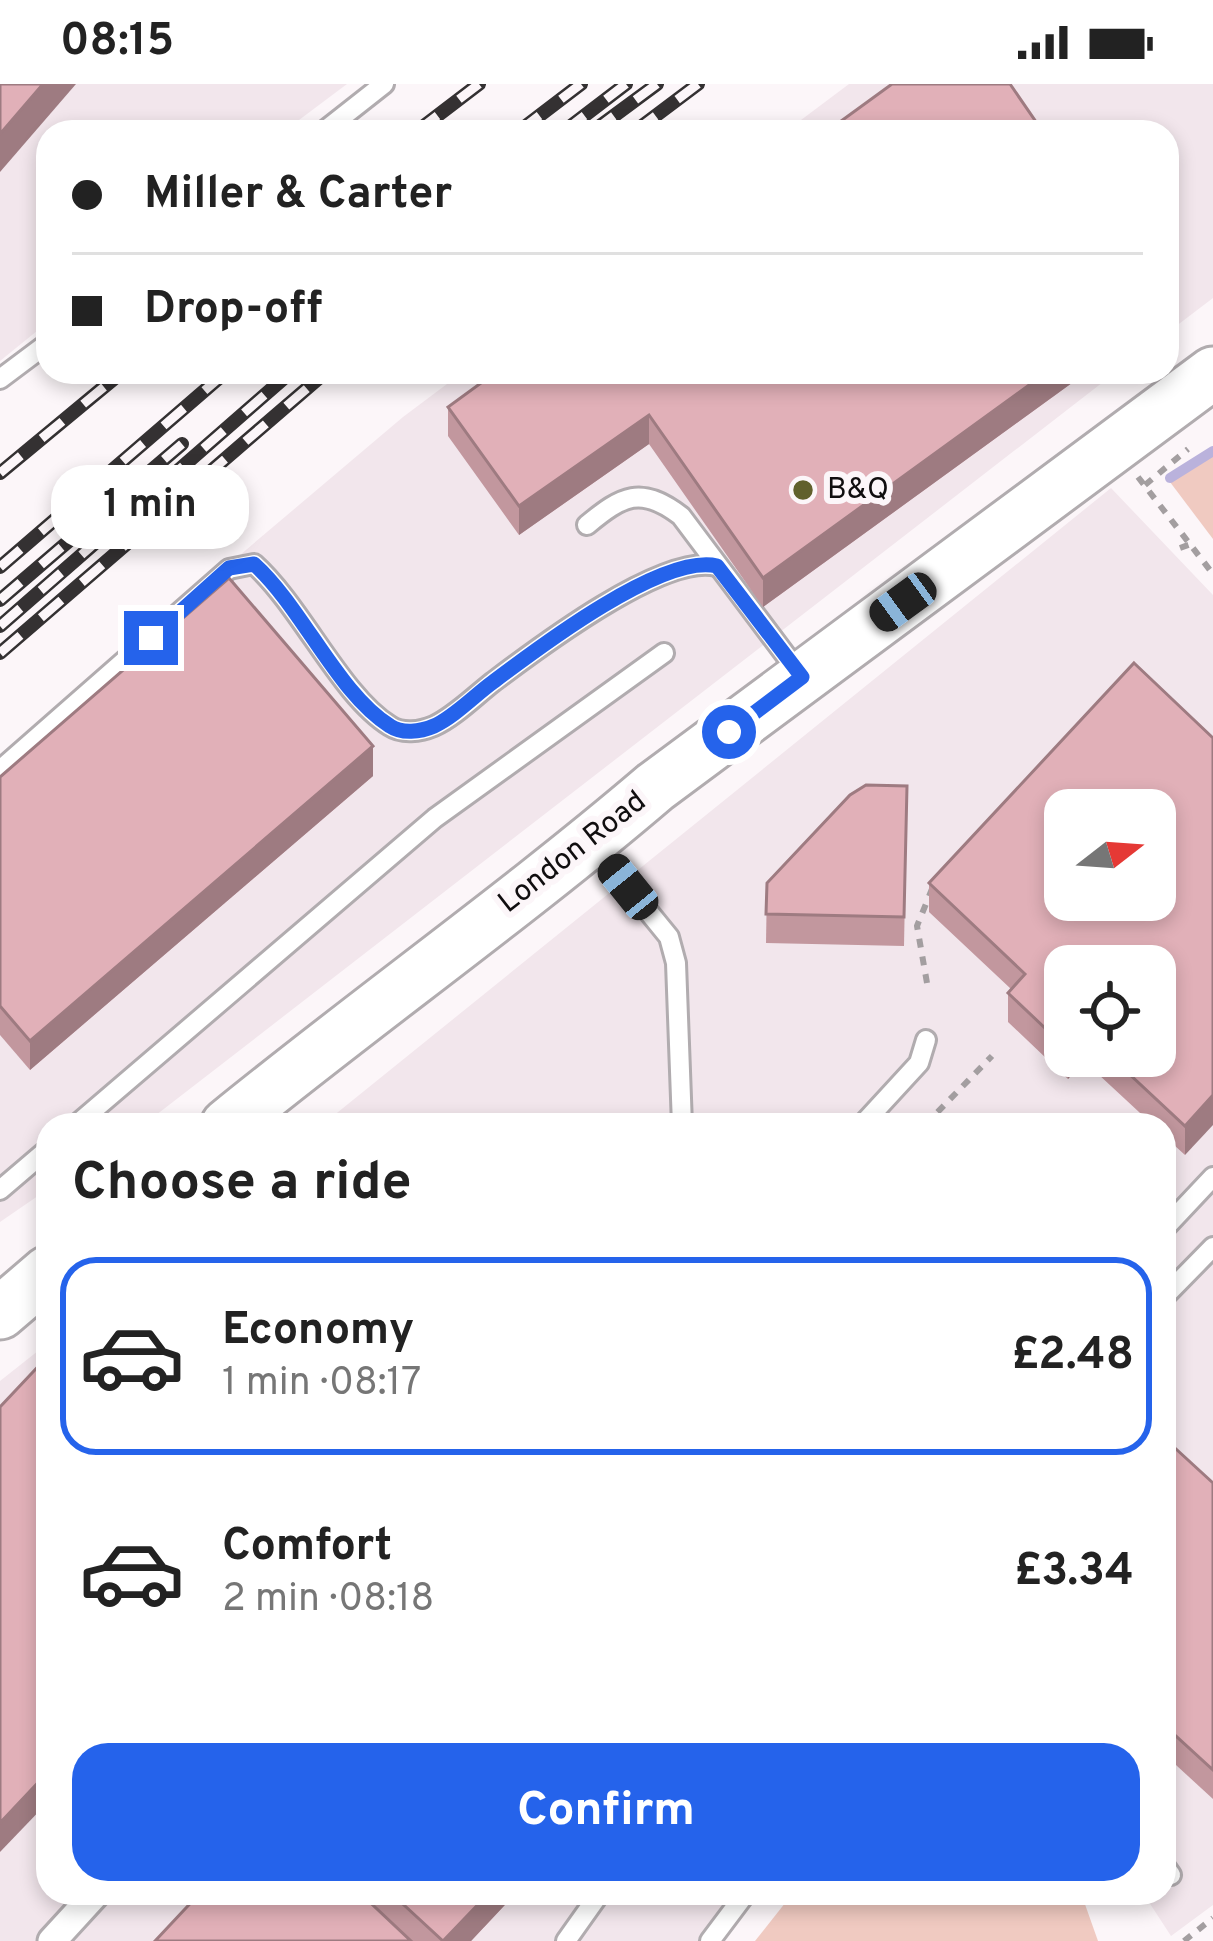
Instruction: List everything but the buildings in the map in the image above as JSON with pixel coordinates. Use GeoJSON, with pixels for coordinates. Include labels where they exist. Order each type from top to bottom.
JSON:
{"type":"FeatureCollection","features":[{"type":"Feature","properties":{"kind":"main road","name":"London Road"},"geometry":{"type":"LineString","coordinates":[[242,1113],[802,677],[1129,467],[1213,373]]}},
{"type":"Feature","properties":{"kind":"main road"},"geometry":{"type":"LineString","coordinates":[[0,1313],[36,1283]]}},
{"type":"Feature","properties":{"kind":"street"},"geometry":{"type":"LineString","coordinates":[[52,1941],[84,1905]]}},
{"type":"Feature","properties":{"kind":"lane"},"geometry":{"type":"LineString","coordinates":[[338,120],[384,84]]}},
{"type":"Feature","properties":{"kind":"lane"},"geometry":{"type":"LineString","coordinates":[[0,379],[36,352]]}},
{"type":"Feature","properties":{"kind":"lane"},"geometry":{"type":"LineString","coordinates":[[587,525],[615,502],[634,495],[664,502],[681,516],[802,677]]}},
{"type":"Feature","properties":{"kind":"lane"},"geometry":{"type":"LineString","coordinates":[[0,770],[229,568],[254,564],[278,585],[350,686],[387,724],[404,732],[434,726],[559,635],[655,576],[701,562],[717,566]]}},
{"type":"Feature","properties":{"kind":"lane"},"geometry":{"type":"LineString","coordinates":[[90,1113],[435,818],[664,653]]}},
{"type":"Feature","properties":{"kind":"lane"},"geometry":{"type":"LineString","coordinates":[[591,842],[669,938],[676,963],[682,1113]]}},
{"type":"Feature","properties":{"kind":"lane"},"geometry":{"type":"LineString","coordinates":[[873,1113],[920,1063],[926,1040]]}},
{"type":"Feature","properties":{"kind":"lane"},"geometry":{"type":"LineString","coordinates":[[0,1190],[36,1159]]}},
{"type":"Feature","properties":{"kind":"lane"},"geometry":{"type":"LineString","coordinates":[[1176,1216],[1213,1177]]}},
{"type":"Feature","properties":{"kind":"lane"},"geometry":{"type":"LineString","coordinates":[[1176,1285],[1213,1247]]}},
{"type":"Feature","properties":{"kind":"lane"},"geometry":{"type":"LineString","coordinates":[[566,1941],[592,1905]]}},
{"type":"Feature","properties":{"kind":"lane"},"geometry":{"type":"LineString","coordinates":[[710,1941],[737,1905]]}},
{"type":"Feature","properties":{"kind":"path"},"geometry":{"type":"LineString","coordinates":[[1196,441],[1129,467],[1213,574]]}},
{"type":"Feature","properties":{"kind":"path"},"geometry":{"type":"LineString","coordinates":[[1180,548],[1191,544]]}},
{"type":"Feature","properties":{"kind":"path"},"geometry":{"type":"LineString","coordinates":[[927,982],[917,926],[938,875]]}},
{"type":"Feature","properties":{"kind":"path"},"geometry":{"type":"LineString","coordinates":[[936,1113],[992,1055]]}},
{"type":"Feature","properties":{"kind":"path"},"geometry":{"type":"LineString","coordinates":[[1184,1941],[1213,1918]]}},
{"type":"Feature","properties":{"kind":"shaded area"},"geometry":{"type":"Polygon","coordinates":[[[0,84],[347,84],[299,120],[36,120],[36,332],[0,361],[0,84]]]}},
{"type":"Feature","properties":{"kind":"shaded area"},"geometry":{"type":"Polygon","coordinates":[[[849,84],[1213,84],[1213,298],[1179,324],[1179,120],[801,120],[849,84]]]}},
{"type":"Feature","properties":{"kind":"shaded area"},"geometry":{"type":"Polygon","coordinates":[[[447,384],[1100,384],[159,1113],[36,1113],[36,1197],[0,1222],[0,758],[447,384]]]}},
{"type":"Feature","properties":{"kind":"shaded area"},"geometry":{"type":"Polygon","coordinates":[[[1213,447],[1213,539],[1170,482],[1213,447]]]}},
{"type":"Feature","properties":{"kind":"shaded area"},"geometry":{"type":"Polygon","coordinates":[[[1111,488],[1213,595],[1213,1905],[1171,1936],[1151,1905],[1176,1905],[1176,1113],[337,1113],[1111,488]]]}},
{"type":"Feature","properties":{"kind":"shaded area"},"geometry":{"type":"Polygon","coordinates":[[[36,1352],[36,1905],[744,1905],[711,1941],[0,1941],[0,1381],[36,1352]]]}},
{"type":"Feature","properties":{"kind":"shaded area"},"geometry":{"type":"Polygon","coordinates":[[[784,1905],[1085,1905],[1098,1941],[755,1941],[784,1905]]]}},
{"type":"Feature","properties":{"kind":"waterway"},"geometry":{"type":"LineString","coordinates":[[1170,478],[1213,451]]}},
{"type":"Feature","properties":{"kind":"railway"},"geometry":{"type":"LineString","coordinates":[[432,120],[479,84]]}},
{"type":"Feature","properties":{"kind":"railway"},"geometry":{"type":"LineString","coordinates":[[534,120],[581,84]]}},
{"type":"Feature","properties":{"kind":"railway"},"geometry":{"type":"LineString","coordinates":[[579,120],[626,84]]}},
{"type":"Feature","properties":{"kind":"railway"},"geometry":{"type":"LineString","coordinates":[[608,120],[657,84]]}},
{"type":"Feature","properties":{"kind":"railway"},"geometry":{"type":"LineString","coordinates":[[650,120],[698,84]]}},
{"type":"Feature","properties":{"kind":"railway"},"geometry":{"type":"LineString","coordinates":[[0,473],[108,384]]}},
{"type":"Feature","properties":{"kind":"railway"},"geometry":{"type":"LineString","coordinates":[[0,567],[212,384]]}},
{"type":"Feature","properties":{"kind":"railway"},"geometry":{"type":"LineString","coordinates":[[0,626],[277,384]]}},
{"type":"Feature","properties":{"kind":"railway"},"geometry":{"type":"LineString","coordinates":[[0,653],[312,384]]}},
{"type":"Feature","properties":{"kind":"railway"},"geometry":{"type":"LineString","coordinates":[[0,600],[182,444]]}},
{"type":"Feature","properties":{"kind":"place","name":"B&Q"},"geometry":{"type":"Point","coordinates":[803,490]}},
{"type":"Feature","properties":{"kind":"route"},"geometry":{"type":"LineString","coordinates":[[151,638],[229,568],[254,564],[278,585],[350,686],[387,724],[404,732],[434,726],[559,635],[655,576],[701,562],[717,566],[802,677],[729,732]]}}]}
